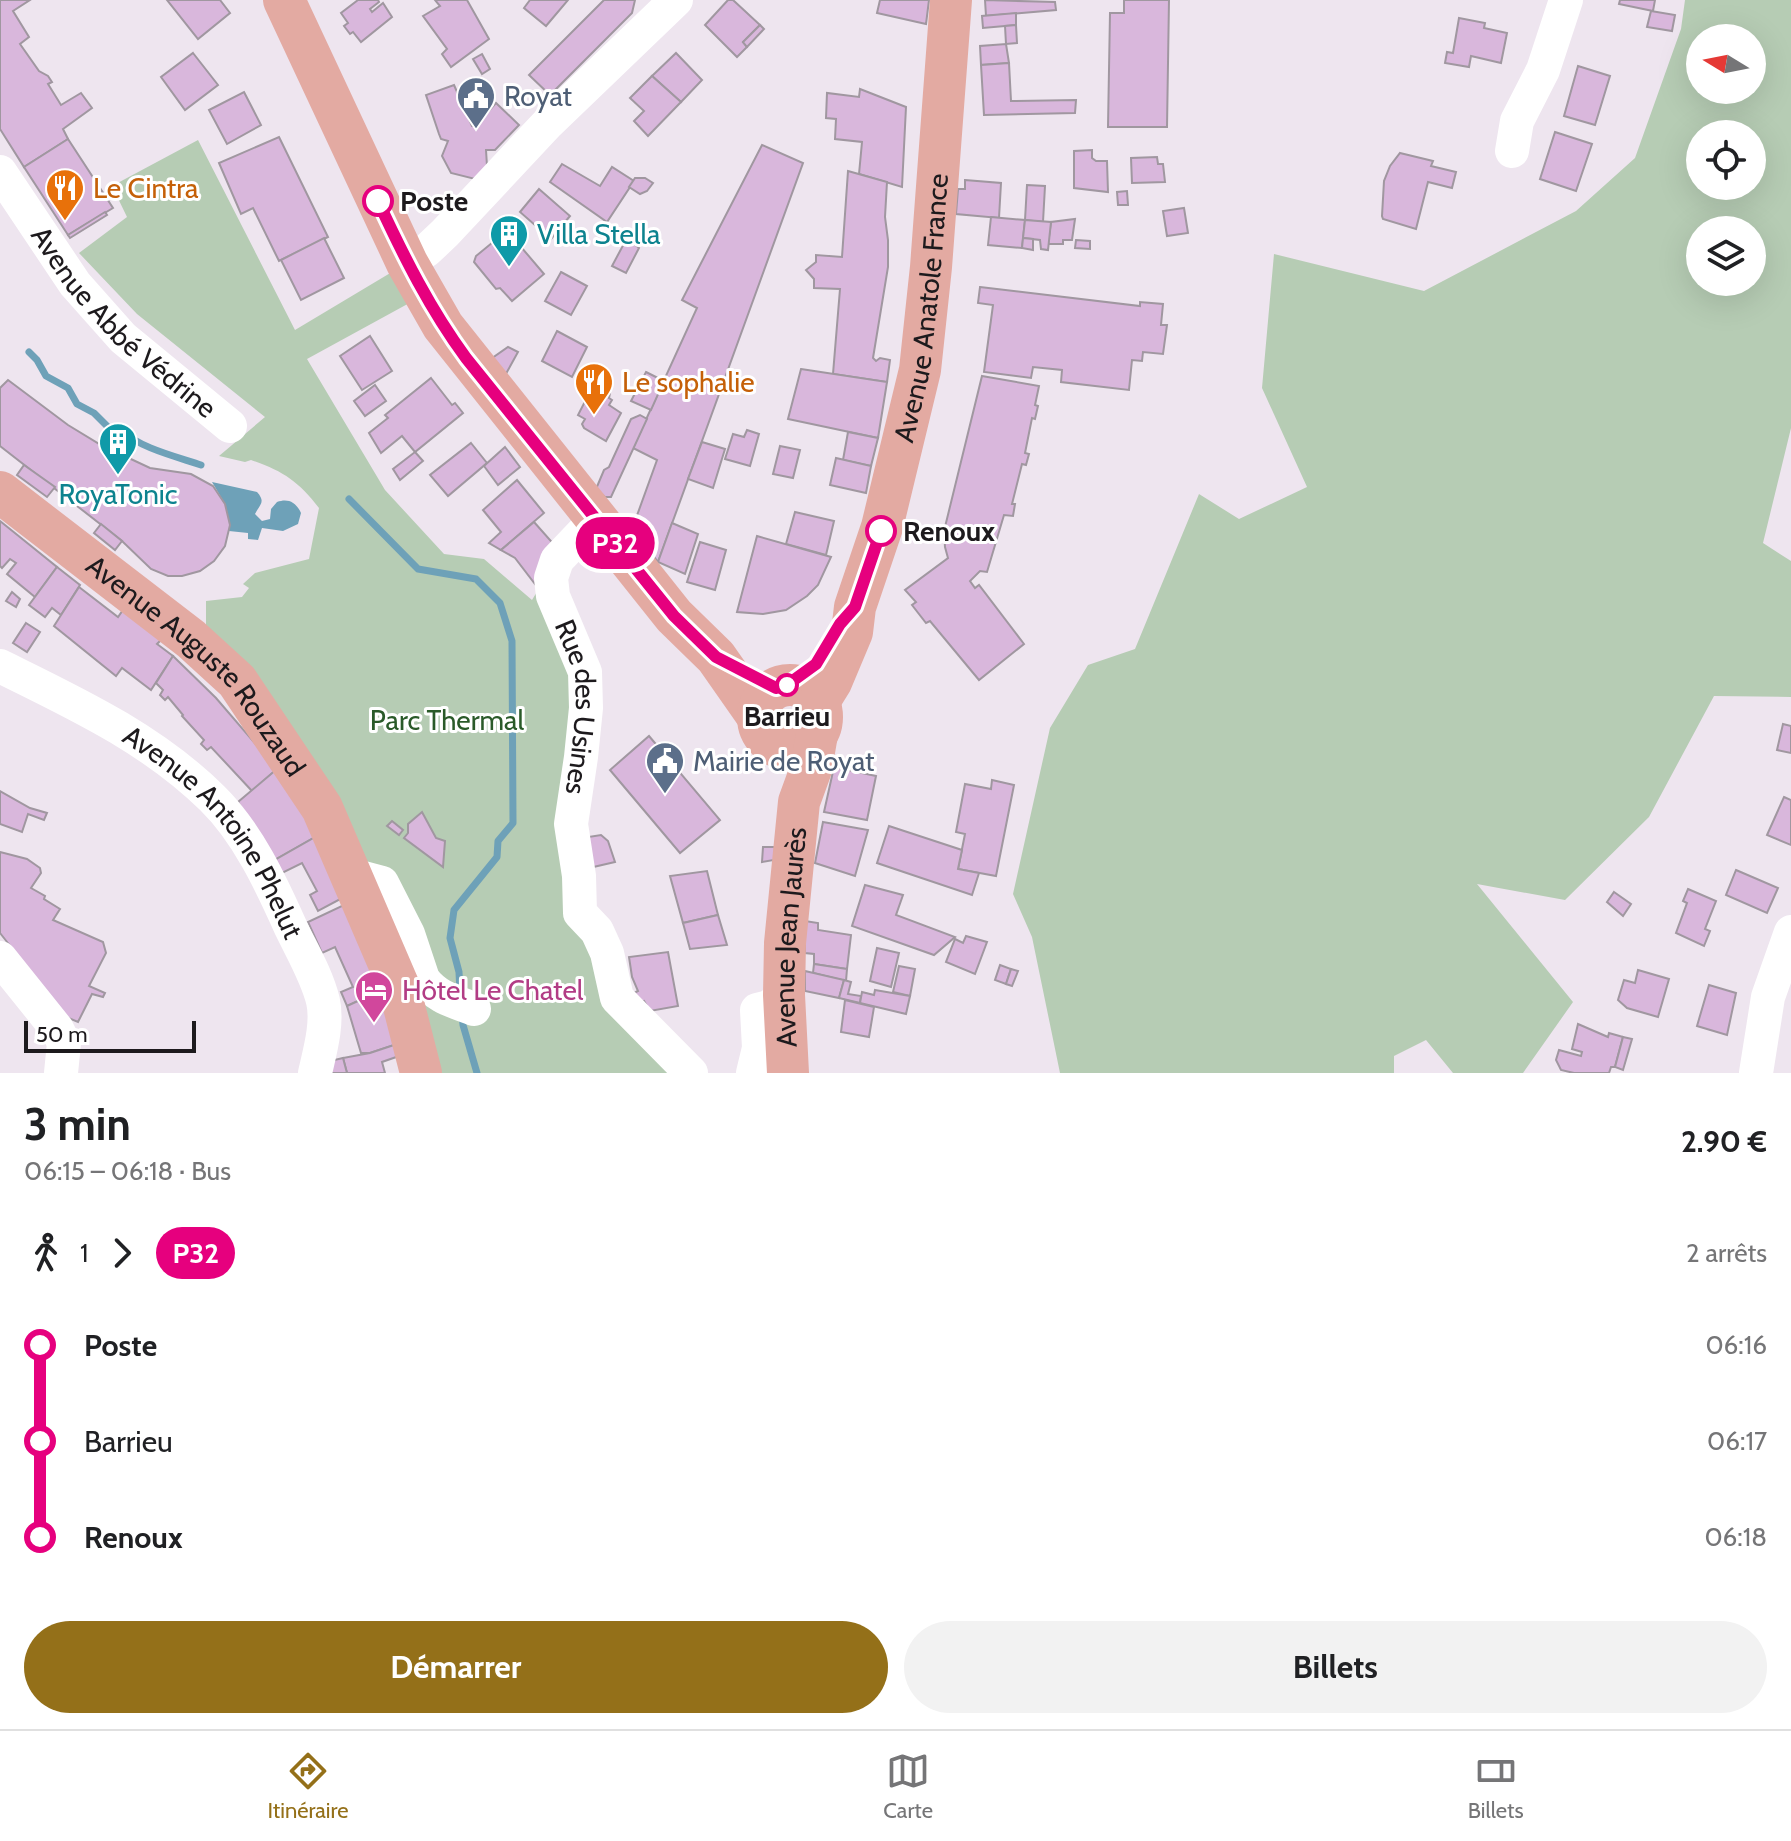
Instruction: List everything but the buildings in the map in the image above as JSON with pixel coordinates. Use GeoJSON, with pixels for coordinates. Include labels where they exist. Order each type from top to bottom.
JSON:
{"type":"FeatureCollection","features":[{"type":"Feature","properties":{"kind":"main road"},"geometry":{"type":"LineString","coordinates":[[284,0],[407,263],[451,337],[674,616],[716,657],[788,712]]}},
{"type":"Feature","properties":{"kind":"main road","name":"Avenue Anatole France"},"geometry":{"type":"LineString","coordinates":[[788,712],[840,624],[855,607],[882,527],[920,370],[951,0]]}},
{"type":"Feature","properties":{"kind":"main road","name":"Avenue Auguste Rouzaud"},"geometry":{"type":"LineString","coordinates":[[0,492],[191,639],[237,681],[322,808],[399,987],[421,1073]]}},
{"type":"Feature","properties":{"kind":"main road","name":"Avenue Jean Jaurès"},"geometry":{"type":"LineString","coordinates":[[788,712],[799,802],[785,943],[788,1073]]}},
{"type":"Feature","properties":{"kind":"street"},"geometry":{"type":"LineString","coordinates":[[407,263],[445,233],[543,128],[676,0]]}},
{"type":"Feature","properties":{"kind":"street"},"geometry":{"type":"LineString","coordinates":[[1512,151],[1517,121],[1543,70],[1566,0]]}},
{"type":"Feature","properties":{"kind":"street","name":"Avenue Abbé Védrine"},"geometry":{"type":"LineString","coordinates":[[0,172],[75,284],[123,338],[230,426]]}},
{"type":"Feature","properties":{"kind":"street","name":"Rue des Usines"},"geometry":{"type":"LineString","coordinates":[[596,519],[557,560],[551,578],[553,596],[585,672],[586,708],[571,824],[579,876],[580,913],[597,931],[607,953],[617,998],[691,1073]]}},
{"type":"Feature","properties":{"kind":"street","name":"Avenue Antoine Phelut"},"geometry":{"type":"LineString","coordinates":[[0,666],[115,723],[170,761],[214,799],[242,835],[278,899],[323,1002],[322,1045],[315,1073]]}},
{"type":"Feature","properties":{"kind":"street"},"geometry":{"type":"LineString","coordinates":[[352,875],[382,883],[408,934],[423,979],[431,989],[439,996],[474,1009]]}},
{"type":"Feature","properties":{"kind":"street"},"geometry":{"type":"LineString","coordinates":[[1756,1073],[1768,997],[1791,932]]}},
{"type":"Feature","properties":{"kind":"street"},"geometry":{"type":"LineString","coordinates":[[0,958],[57,1029],[64,1043],[61,1073]]}},
{"type":"Feature","properties":{"kind":"street"},"geometry":{"type":"LineString","coordinates":[[753,1073],[759,1048],[757,1010],[769,1007],[784,995]]}},
{"type":"Feature","properties":{"kind":"green space"},"geometry":{"type":"Polygon","coordinates":[[[1685,0],[1791,0],[1791,428],[1763,543],[1791,561],[1791,697],[1714,696],[1649,817],[1565,900],[1477,884],[1573,1002],[1523,1073],[1453,1073],[1426,1040],[1394,1056],[1394,1073],[1060,1073],[1032,937],[1013,894],[1050,728],[1088,665],[1135,649],[1199,494],[1239,519],[1307,487],[1262,388],[1274,254],[1424,291],[1576,211],[1635,158],[1681,29],[1685,0]]]}},
{"type":"Feature","properties":{"kind":"green space","name":"Parc Thermal"},"geometry":{"type":"Polygon","coordinates":[[[198,140],[295,330],[407,263],[424,295],[307,359],[385,490],[444,554],[484,559],[532,600],[588,508],[559,585],[594,679],[581,825],[592,908],[624,996],[697,1073],[437,1073],[206,635],[206,601],[242,597],[249,588],[243,584],[255,573],[309,559],[319,508],[297,484],[272,468],[251,460],[245,462],[219,456],[265,417],[137,314],[79,253],[127,217],[112,186],[198,140]]]}},
{"type":"Feature","properties":{"kind":"water"},"geometry":{"type":"Polygon","coordinates":[[[212,482],[257,492],[262,501],[255,514],[262,521],[270,519],[271,509],[277,502],[291,502],[301,513],[298,524],[283,531],[262,528],[258,540],[248,539],[248,533],[229,531],[225,504],[212,482]]]}},
{"type":"Feature","properties":{"kind":"waterway"},"geometry":{"type":"LineString","coordinates":[[29,352],[46,376],[68,388],[77,404],[94,413],[113,432],[124,431],[148,447],[201,465]]}},
{"type":"Feature","properties":{"kind":"waterway"},"geometry":{"type":"LineString","coordinates":[[349,499],[418,569],[476,579],[500,603],[512,641],[513,823],[498,841],[497,857],[454,910],[450,938],[459,972],[460,993]]}},
{"type":"Feature","properties":{"kind":"waterway"},"geometry":{"type":"LineString","coordinates":[[462,1013],[477,1073]]}},
{"type":"Feature","properties":{"kind":"bus line","name":"P32"},"geometry":{"type":"LineString","coordinates":[[378,201],[415,279],[466,358],[674,616],[716,657],[776,688],[787,685],[816,664],[840,624],[855,607],[881,531]]}},
{"type":"Feature","properties":{"kind":"place","name":"Royat"},"geometry":{"type":"Point","coordinates":[476,130]}},
{"type":"Feature","properties":{"kind":"place","name":"Poste"},"geometry":{"type":"Point","coordinates":[378,201]}},
{"type":"Feature","properties":{"kind":"place","name":"Le Cintra"},"geometry":{"type":"Point","coordinates":[65,222]}},
{"type":"Feature","properties":{"kind":"place","name":"Villa Stella"},"geometry":{"type":"Point","coordinates":[509,268]}},
{"type":"Feature","properties":{"kind":"place","name":"Le sophalie"},"geometry":{"type":"Point","coordinates":[594,416]}},
{"type":"Feature","properties":{"kind":"place","name":"RoyaTonic"},"geometry":{"type":"Point","coordinates":[118,476]}},
{"type":"Feature","properties":{"kind":"place","name":"Renoux"},"geometry":{"type":"Point","coordinates":[881,531]}},
{"type":"Feature","properties":{"kind":"place","name":"Barrieu"},"geometry":{"type":"Point","coordinates":[787,685]}},
{"type":"Feature","properties":{"kind":"place","name":"Mairie de Royat"},"geometry":{"type":"Point","coordinates":[665,795]}},
{"type":"Feature","properties":{"kind":"place","name":"Hôtel Le Chatel"},"geometry":{"type":"Point","coordinates":[374,1024]}}]}
